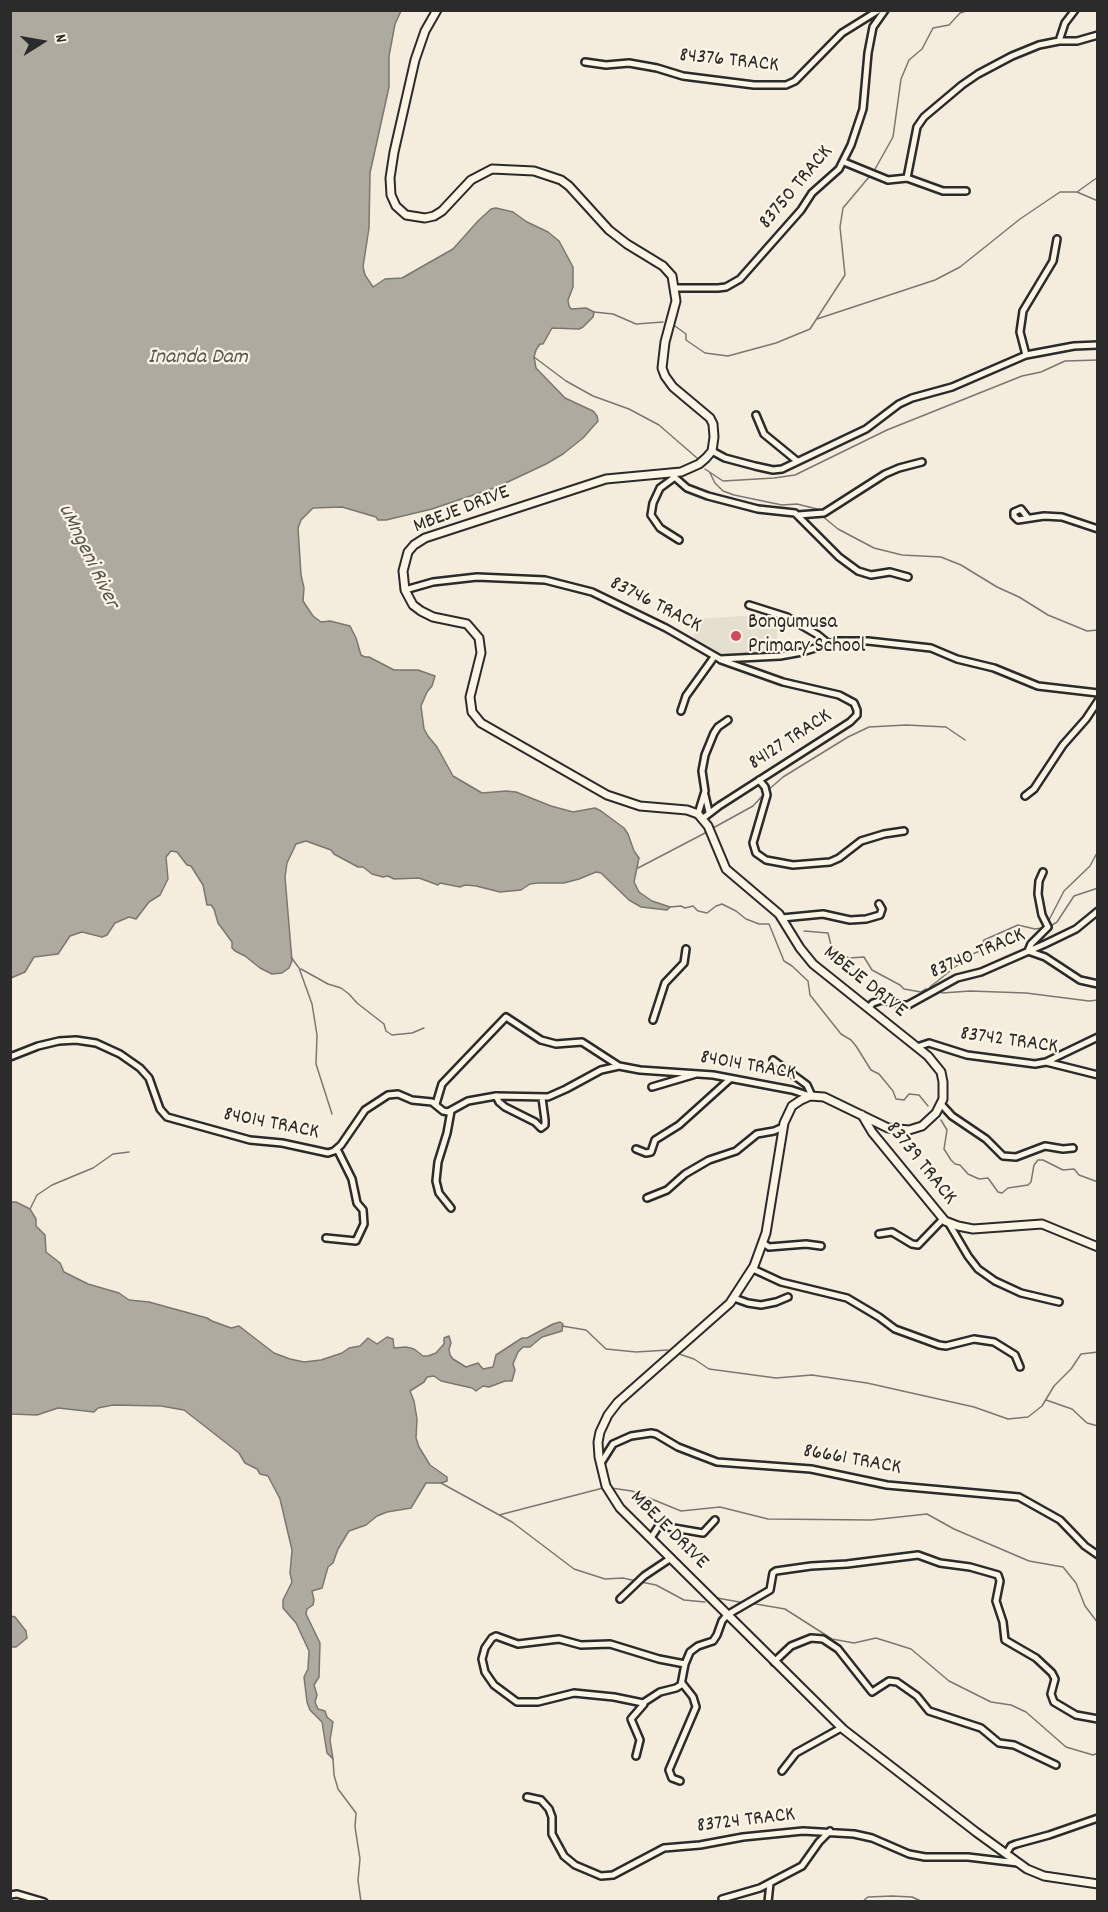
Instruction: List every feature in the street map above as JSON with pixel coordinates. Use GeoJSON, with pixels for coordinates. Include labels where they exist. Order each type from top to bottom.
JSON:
{"type":"FeatureCollection","features":[{"type":"Feature","properties":{"kind":"street"},"geometry":{"type":"LineString","coordinates":[[437,10],[425,31],[415,60],[394,152],[390,177],[391,195],[396,206],[406,215],[425,218],[434,216],[442,211],[471,180],[492,169],[534,171],[569,186],[609,230],[663,266],[672,276],[676,301],[665,342],[662,368],[673,387],[710,417],[714,431],[712,451],[725,458],[773,470],[782,469],[866,429],[899,404],[952,387],[1026,356],[1065,347],[1098,345]]}},
{"type":"Feature","properties":{"kind":"street","name":"84376 TRACK"},"geometry":{"type":"LineString","coordinates":[[585,63],[606,65],[629,63],[688,77],[761,86],[786,85],[798,78],[842,33],[879,10]]}},
{"type":"Feature","properties":{"kind":"street","name":"83750 TRACK"},"geometry":{"type":"LineString","coordinates":[[675,288],[718,288],[740,279],[801,210],[812,193],[844,162],[863,109],[868,53],[873,27],[885,10]]}},
{"type":"Feature","properties":{"kind":"street"},"geometry":{"type":"LineString","coordinates":[[1059,41],[1065,23],[1075,10]]}},
{"type":"Feature","properties":{"kind":"street"},"geometry":{"type":"LineString","coordinates":[[907,178],[917,127],[924,117],[962,85],[1012,56],[1039,45],[1059,41],[1077,41],[1098,34]]}},
{"type":"Feature","properties":{"kind":"street"},"geometry":{"type":"LineString","coordinates":[[844,162],[884,178],[907,178],[943,191],[966,191]]}},
{"type":"Feature","properties":{"kind":"street"},"geometry":{"type":"LineString","coordinates":[[1026,356],[1020,332],[1023,311],[1053,261],[1057,239]]}},
{"type":"Feature","properties":{"kind":"street"},"geometry":{"type":"LineString","coordinates":[[756,415],[764,434],[797,461]]}},
{"type":"Feature","properties":{"kind":"street","name":"MBEJE DRIVE"},"geometry":{"type":"LineString","coordinates":[[405,590],[403,570],[408,552],[414,544],[425,538],[591,483],[620,477],[673,475],[692,468],[712,451]]}},
{"type":"Feature","properties":{"kind":"street"},"geometry":{"type":"LineString","coordinates":[[679,540],[660,528],[651,515],[660,488],[673,475],[687,488],[758,509],[798,514],[824,513],[885,474],[922,462]]}},
{"type":"Feature","properties":{"kind":"street"},"geometry":{"type":"LineString","coordinates":[[798,514],[853,569],[871,575],[891,572],[908,577]]}},
{"type":"Feature","properties":{"kind":"street"},"geometry":{"type":"LineString","coordinates":[[1028,518],[1044,516],[1062,518],[1098,529]]}},
{"type":"Feature","properties":{"kind":"street","name":"83746 TRACK"},"geometry":{"type":"LineString","coordinates":[[405,590],[433,582],[487,576],[562,583],[587,590],[666,628],[717,658]]}},
{"type":"Feature","properties":{"kind":"street"},"geometry":{"type":"LineString","coordinates":[[405,590],[417,609],[433,616],[466,624],[479,638],[481,653],[470,697],[472,712],[481,723],[608,795],[640,806],[677,808],[700,816],[706,788],[702,771],[705,755],[714,733],[728,720]]}},
{"type":"Feature","properties":{"kind":"street"},"geometry":{"type":"LineString","coordinates":[[749,605],[787,616],[829,644]]}},
{"type":"Feature","properties":{"kind":"street"},"geometry":{"type":"LineString","coordinates":[[681,711],[686,696],[717,658],[741,659],[794,654],[829,644],[856,640],[931,648],[957,659],[1003,671],[1038,686],[1098,693]]}},
{"type":"Feature","properties":{"kind":"street","name":"84127 TRACK"},"geometry":{"type":"LineString","coordinates":[[700,816],[850,722],[857,715],[856,706],[839,695],[783,682],[728,664],[717,658]]}},
{"type":"Feature","properties":{"kind":"street"},"geometry":{"type":"LineString","coordinates":[[1025,796],[1034,789],[1063,745],[1086,719],[1098,701]]}},
{"type":"Feature","properties":{"kind":"street"},"geometry":{"type":"LineString","coordinates":[[759,780],[765,787],[767,795],[753,843],[756,853],[766,860],[793,865],[822,864],[835,860],[861,841],[904,831]]}},
{"type":"Feature","properties":{"kind":"street"},"geometry":{"type":"LineString","coordinates":[[705,793],[709,812]]}},
{"type":"Feature","properties":{"kind":"street","name":"MBEJE DRIVE"},"geometry":{"type":"LineString","coordinates":[[700,816],[726,869],[764,899],[782,918],[800,948],[813,964],[933,1062],[941,1072],[944,1090],[941,1104]]}},
{"type":"Feature","properties":{"kind":"street"},"geometry":{"type":"LineString","coordinates":[[1043,872],[1039,881],[1038,894],[1042,915],[1048,927],[1031,944],[1028,951],[1045,957],[1080,980],[1098,984]]}},
{"type":"Feature","properties":{"kind":"street"},"geometry":{"type":"LineString","coordinates":[[782,918],[823,914],[850,920],[866,919],[880,915],[882,909],[879,904]]}},
{"type":"Feature","properties":{"kind":"street","name":"83740 TRACK"},"geometry":{"type":"LineString","coordinates":[[868,1008],[873,1003],[882,1000],[908,1005],[957,978],[981,972],[1076,929],[1098,911]]}},
{"type":"Feature","properties":{"kind":"street"},"geometry":{"type":"LineString","coordinates":[[653,1020],[664,983],[684,963],[686,949]]}},
{"type":"Feature","properties":{"kind":"street"},"geometry":{"type":"LineString","coordinates":[[436,1104],[442,1084],[506,1017],[541,1040],[555,1044],[582,1042],[619,1065]]}},
{"type":"Feature","properties":{"kind":"street"},"geometry":{"type":"LineString","coordinates":[[1046,1062],[1098,1037]]}},
{"type":"Feature","properties":{"kind":"street","name":"84014 TRACK"},"geometry":{"type":"LineString","coordinates":[[10,1057],[59,1041],[89,1041],[120,1053],[140,1068],[148,1078],[160,1109],[167,1117],[256,1141],[282,1143],[328,1153],[337,1149],[359,1116],[383,1097],[398,1094],[412,1100],[436,1104],[443,1110],[451,1111]]}},
{"type":"Feature","properties":{"kind":"street","name":"83742 TRACK"},"geometry":{"type":"LineString","coordinates":[[917,1047],[929,1043],[967,1055],[1035,1064],[1046,1062],[1098,1074]]}},
{"type":"Feature","properties":{"kind":"street"},"geometry":{"type":"LineString","coordinates":[[773,1060],[807,1084],[811,1096],[833,1100],[888,1128],[909,1130],[926,1123],[941,1104],[952,1116],[986,1139],[1004,1156],[1016,1157],[1042,1146],[1073,1148]]}},
{"type":"Feature","properties":{"kind":"street"},"geometry":{"type":"LineString","coordinates":[[451,1208],[439,1193],[436,1181],[438,1162],[451,1111],[468,1101],[496,1096],[542,1098],[566,1089],[601,1070],[619,1065]]}},
{"type":"Feature","properties":{"kind":"street","name":"84014 TRACK"},"geometry":{"type":"LineString","coordinates":[[619,1065],[640,1070],[730,1079],[792,1090],[811,1096]]}},
{"type":"Feature","properties":{"kind":"street"},"geometry":{"type":"LineString","coordinates":[[652,1086],[698,1074]]}},
{"type":"Feature","properties":{"kind":"street"},"geometry":{"type":"LineString","coordinates":[[636,1149],[646,1153],[651,1152],[656,1140],[679,1125],[730,1079]]}},
{"type":"Feature","properties":{"kind":"street"},"geometry":{"type":"LineString","coordinates":[[496,1096],[505,1107],[535,1122],[541,1128],[545,1120],[542,1098]]}},
{"type":"Feature","properties":{"kind":"street","name":"MBEJE DRIVE"},"geometry":{"type":"LineString","coordinates":[[811,1096],[792,1106],[783,1127],[763,1243],[753,1269],[734,1298],[618,1402],[608,1414],[598,1442],[600,1465],[609,1492],[615,1503],[841,1728],[1017,1863],[1044,1876],[1098,1884]]}},
{"type":"Feature","properties":{"kind":"street","name":"83739 TRACK"},"geometry":{"type":"LineString","coordinates":[[862,1115],[873,1132],[945,1221],[965,1228],[979,1229],[1042,1224],[1098,1247]]}},
{"type":"Feature","properties":{"kind":"street"},"geometry":{"type":"LineString","coordinates":[[647,1198],[667,1190],[694,1168],[709,1160],[736,1151],[757,1134],[783,1127]]}},
{"type":"Feature","properties":{"kind":"street"},"geometry":{"type":"LineString","coordinates":[[326,1238],[356,1241],[363,1224],[363,1210],[357,1203],[346,1163],[337,1149]]}},
{"type":"Feature","properties":{"kind":"street"},"geometry":{"type":"LineString","coordinates":[[879,1234],[892,1232],[918,1245],[945,1221],[975,1265],[995,1281],[1021,1293],[1059,1302]]}},
{"type":"Feature","properties":{"kind":"street"},"geometry":{"type":"LineString","coordinates":[[763,1243],[769,1246],[806,1244],[821,1246]]}},
{"type":"Feature","properties":{"kind":"street"},"geometry":{"type":"LineString","coordinates":[[753,1269],[781,1282],[847,1298],[895,1329],[939,1345],[946,1346],[974,1339],[994,1342],[1015,1355],[1020,1366]]}},
{"type":"Feature","properties":{"kind":"street"},"geometry":{"type":"LineString","coordinates":[[734,1298],[761,1305],[788,1297]]}},
{"type":"Feature","properties":{"kind":"street","name":"86661 TRACK"},"geometry":{"type":"LineString","coordinates":[[600,1465],[613,1444],[631,1436],[651,1433],[678,1447],[717,1462],[811,1469],[895,1486],[1019,1497],[1060,1520],[1085,1546],[1098,1555]]}},
{"type":"Feature","properties":{"kind":"street"},"geometry":{"type":"LineString","coordinates":[[651,1538],[658,1527],[662,1526],[703,1533],[715,1520]]}},
{"type":"Feature","properties":{"kind":"street"},"geometry":{"type":"LineString","coordinates":[[636,1755],[640,1740],[631,1719],[645,1702],[660,1692],[676,1688],[682,1683],[685,1664],[693,1649],[715,1639],[727,1615],[770,1590],[773,1573],[811,1566],[918,1555],[940,1563],[986,1570],[999,1577],[996,1601],[1004,1622],[1005,1640],[1036,1658],[1052,1673],[1055,1679],[1051,1694],[1054,1702],[1076,1715],[1098,1719]]}},
{"type":"Feature","properties":{"kind":"street"},"geometry":{"type":"LineString","coordinates":[[620,1599],[644,1576],[671,1558]]}},
{"type":"Feature","properties":{"kind":"street"},"geometry":{"type":"LineString","coordinates":[[645,1702],[638,1704],[614,1697],[574,1693],[538,1702],[517,1702],[498,1689],[488,1677],[483,1659],[485,1648],[496,1636],[523,1644],[559,1639],[581,1645],[610,1644],[659,1659],[685,1664]]}},
{"type":"Feature","properties":{"kind":"street"},"geometry":{"type":"LineString","coordinates":[[774,1662],[791,1646],[811,1638],[823,1639],[838,1649],[872,1692],[890,1681],[897,1682],[918,1696],[929,1711],[981,1728],[999,1743],[1014,1744],[1056,1765]]}},
{"type":"Feature","properties":{"kind":"street"},"geometry":{"type":"LineString","coordinates":[[680,1781],[672,1778],[669,1770],[696,1707],[693,1697],[682,1683]]}},
{"type":"Feature","properties":{"kind":"street"},"geometry":{"type":"LineString","coordinates":[[782,1771],[796,1753],[841,1728]]}},
{"type":"Feature","properties":{"kind":"street","name":"83724 TRACK"},"geometry":{"type":"LineString","coordinates":[[527,1797],[541,1800],[549,1809],[552,1817],[552,1834],[564,1856],[576,1865],[602,1876],[614,1875],[664,1848],[705,1845],[743,1837],[798,1831],[866,1836],[915,1856],[968,1857],[1017,1863]]}},
{"type":"Feature","properties":{"kind":"street"},"geometry":{"type":"LineString","coordinates":[[1006,1854],[1011,1846],[1016,1844],[1049,1836],[1098,1818]]}},
{"type":"Feature","properties":{"kind":"street"},"geometry":{"type":"LineString","coordinates":[[722,1899],[744,1894],[770,1883],[804,1864],[819,1842],[830,1832]]}},
{"type":"Feature","properties":{"kind":"street"},"geometry":{"type":"LineString","coordinates":[[768,1902],[770,1883]]}},
{"type":"Feature","properties":{"kind":"street"},"geometry":{"type":"LineString","coordinates":[[14,1894],[44,1902]]}},
{"type":"Feature","properties":{"kind":"shaded area","name":"Bongumusa Primary School"},"geometry":{"type":"Polygon","coordinates":[[[776,614],[785,618],[785,632],[777,632],[777,654],[721,658],[694,641],[694,619],[776,614]]]}},
{"type":"Feature","properties":{"kind":"water","name":"Inanda Dam"},"geometry":{"type":"Polygon","coordinates":[[[11,10],[401,11],[395,24],[389,56],[389,87],[370,173],[369,228],[363,267],[365,275],[373,287],[385,279],[402,278],[453,249],[491,209],[513,212],[548,232],[559,241],[573,267],[573,287],[568,300],[569,306],[571,309],[586,308],[594,312],[593,317],[579,329],[552,328],[543,344],[540,344],[536,350],[534,357],[536,368],[565,398],[593,411],[598,421],[583,438],[546,464],[497,487],[432,509],[378,520],[376,517],[342,507],[313,508],[301,520],[298,528],[304,588],[303,601],[313,616],[321,622],[330,621],[350,626],[361,655],[394,670],[418,670],[435,676],[421,706],[424,729],[453,776],[482,793],[516,792],[573,812],[595,808],[601,811],[624,828],[628,834],[639,858],[634,882],[639,892],[652,901],[670,907],[667,910],[641,907],[629,900],[601,873],[596,872],[564,883],[530,884],[521,890],[500,892],[476,886],[460,887],[440,883],[438,885],[419,878],[383,877],[372,874],[363,867],[358,867],[331,850],[306,841],[296,844],[287,863],[285,877],[292,961],[289,968],[282,973],[272,974],[232,948],[232,942],[218,923],[214,909],[211,905],[207,905],[203,885],[191,866],[187,865],[177,852],[171,851],[166,857],[168,879],[160,895],[149,902],[136,919],[129,917],[115,923],[107,935],[102,937],[82,932],[70,936],[58,954],[34,957],[25,972],[11,978],[11,10]]]}},
{"type":"Feature","properties":{"kind":"water"},"geometry":{"type":"Polygon","coordinates":[[[11,1202],[30,1209],[36,1219],[36,1226],[45,1235],[46,1252],[60,1263],[64,1272],[88,1284],[119,1293],[129,1300],[149,1302],[207,1318],[231,1328],[239,1326],[274,1353],[290,1359],[304,1362],[321,1360],[342,1353],[349,1348],[360,1346],[368,1338],[377,1344],[387,1337],[393,1339],[394,1348],[406,1347],[414,1349],[423,1356],[428,1356],[436,1353],[444,1344],[444,1338],[449,1336],[450,1355],[453,1359],[466,1367],[478,1363],[483,1369],[493,1367],[496,1355],[522,1338],[527,1338],[553,1324],[560,1322],[563,1324],[562,1331],[542,1337],[530,1347],[523,1347],[518,1352],[513,1364],[515,1370],[512,1381],[489,1387],[483,1386],[476,1391],[441,1381],[434,1376],[427,1377],[424,1382],[410,1391],[417,1419],[416,1438],[419,1447],[430,1465],[447,1477],[447,1481],[426,1483],[411,1508],[387,1512],[377,1516],[366,1525],[349,1531],[333,1563],[328,1567],[322,1588],[312,1591],[313,1605],[307,1609],[306,1614],[320,1643],[319,1677],[314,1685],[317,1695],[315,1702],[318,1709],[325,1711],[327,1717],[333,1722],[330,1740],[333,1759],[327,1753],[322,1722],[310,1710],[307,1702],[304,1677],[308,1669],[309,1651],[296,1623],[283,1608],[283,1600],[292,1582],[290,1573],[292,1550],[280,1499],[268,1476],[260,1474],[257,1469],[245,1463],[239,1453],[184,1410],[161,1406],[113,1405],[98,1408],[94,1412],[58,1408],[37,1415],[11,1414],[11,1202]]]}},
{"type":"Feature","properties":{"kind":"water"},"geometry":{"type":"Polygon","coordinates":[[[11,1616],[15,1617],[26,1631],[27,1638],[16,1647],[11,1647],[11,1616]]]}},
{"type":"Feature","properties":{"kind":"waterway"},"geometry":{"type":"LineString","coordinates":[[874,171],[893,137],[901,79],[909,60],[922,49],[933,28],[949,25],[960,13],[969,10]]}},
{"type":"Feature","properties":{"kind":"waterway"},"geometry":{"type":"LineString","coordinates":[[675,326],[686,334],[686,340],[705,353],[728,356],[776,343],[810,329],[845,275],[840,227],[843,208],[869,177]]}},
{"type":"Feature","properties":{"kind":"waterway"},"geometry":{"type":"LineString","coordinates":[[1077,192],[1098,177]]}},
{"type":"Feature","properties":{"kind":"waterway"},"geometry":{"type":"LineString","coordinates":[[817,319],[935,280],[960,267],[1020,219],[1060,192],[1077,192],[1098,201]]}},
{"type":"Feature","properties":{"kind":"waterway"},"geometry":{"type":"LineString","coordinates":[[594,312],[613,314],[636,324],[663,322]]}},
{"type":"Feature","properties":{"kind":"waterway"},"geometry":{"type":"LineString","coordinates":[[534,357],[566,381],[593,396],[629,409],[659,425],[697,458]]}},
{"type":"Feature","properties":{"kind":"waterway"},"geometry":{"type":"LineString","coordinates":[[705,469],[723,481],[795,475],[887,430],[1022,376],[1041,372],[1065,361],[1098,360]]}},
{"type":"Feature","properties":{"kind":"waterway"},"geometry":{"type":"LineString","coordinates":[[710,473],[715,483],[723,491],[734,495],[782,505],[797,504],[817,509]]}},
{"type":"Feature","properties":{"kind":"waterway"},"geometry":{"type":"LineString","coordinates":[[821,515],[838,529],[874,548],[902,555],[941,557],[961,565],[1048,615],[1087,631],[1098,630]]}},
{"type":"Feature","properties":{"kind":"waterway"},"geometry":{"type":"LineString","coordinates":[[767,791],[783,777],[848,737],[869,727],[906,725],[946,727],[965,740]]}},
{"type":"Feature","properties":{"kind":"waterway"},"geometry":{"type":"LineString","coordinates":[[713,828],[753,806],[764,794]]}},
{"type":"Feature","properties":{"kind":"waterway"},"geometry":{"type":"LineString","coordinates":[[638,868],[707,832]]}},
{"type":"Feature","properties":{"kind":"waterway"},"geometry":{"type":"LineString","coordinates":[[1048,922],[1064,891],[1090,866],[1098,851]]}},
{"type":"Feature","properties":{"kind":"waterway"},"geometry":{"type":"LineString","coordinates":[[1049,927],[1057,922],[1074,896],[1098,888]]}},
{"type":"Feature","properties":{"kind":"waterway"},"geometry":{"type":"LineString","coordinates":[[670,907],[693,906],[698,911],[707,913],[722,904],[746,919],[759,924],[769,924],[784,961],[808,981],[810,995],[841,1034],[856,1046],[871,1070],[879,1074],[893,1091],[896,1099],[904,1100],[909,1094],[919,1095],[928,1106]]}},
{"type":"Feature","properties":{"kind":"waterway"},"geometry":{"type":"LineString","coordinates":[[930,987],[970,955],[980,951],[984,940],[1018,925],[1035,929],[1042,928]]}},
{"type":"Feature","properties":{"kind":"waterway"},"geometry":{"type":"LineString","coordinates":[[804,931],[828,933],[832,949],[849,958],[864,957],[872,970],[904,989],[921,992],[926,989]]}},
{"type":"Feature","properties":{"kind":"waterway"},"geometry":{"type":"LineString","coordinates":[[291,957],[299,968],[312,1004],[317,1035],[316,1064],[332,1114]]}},
{"type":"Feature","properties":{"kind":"waterway"},"geometry":{"type":"LineString","coordinates":[[301,969],[328,984],[341,988],[384,1024],[386,1031],[392,1035],[412,1033],[424,1028]]}},
{"type":"Feature","properties":{"kind":"waterway"},"geometry":{"type":"LineString","coordinates":[[938,990],[942,993],[970,991],[1026,993],[1089,1001],[1098,1000]]}},
{"type":"Feature","properties":{"kind":"waterway"},"geometry":{"type":"LineString","coordinates":[[941,1120],[947,1130],[944,1149],[951,1160],[960,1165],[968,1174],[979,1179],[988,1178],[998,1192],[1002,1193],[1008,1188],[1028,1185],[1031,1182],[1034,1165],[1038,1160],[1043,1160],[1063,1170],[1074,1169],[1079,1175],[1098,1182]]}},
{"type":"Feature","properties":{"kind":"waterway"},"geometry":{"type":"LineString","coordinates":[[30,1209],[37,1195],[52,1185],[93,1168],[113,1154],[129,1152]]}},
{"type":"Feature","properties":{"kind":"waterway"},"geometry":{"type":"LineString","coordinates":[[562,1326],[586,1330],[606,1349],[636,1352],[668,1350]]}},
{"type":"Feature","properties":{"kind":"waterway"},"geometry":{"type":"LineString","coordinates":[[679,1354],[694,1359],[709,1369],[776,1378],[812,1375],[867,1383],[974,1407],[1008,1419],[1028,1417],[1042,1406],[1054,1386],[1071,1369],[1081,1354],[1098,1352]]}},
{"type":"Feature","properties":{"kind":"waterway"},"geometry":{"type":"LineString","coordinates":[[1046,1400],[1072,1409],[1087,1423],[1098,1426]]}},
{"type":"Feature","properties":{"kind":"waterway"},"geometry":{"type":"LineString","coordinates":[[441,1483],[512,1522],[574,1569],[605,1579],[623,1578],[636,1581]]}},
{"type":"Feature","properties":{"kind":"waterway"},"geometry":{"type":"LineString","coordinates":[[499,1515],[603,1488]]}},
{"type":"Feature","properties":{"kind":"waterway"},"geometry":{"type":"LineString","coordinates":[[611,1488],[632,1491],[681,1511],[720,1507],[768,1519],[871,1520],[927,1514],[954,1529],[1029,1561],[1063,1567],[1076,1583],[1085,1606],[1098,1623]]}},
{"type":"Feature","properties":{"kind":"waterway"},"geometry":{"type":"LineString","coordinates":[[641,1582],[656,1585],[684,1600],[705,1602]]}},
{"type":"Feature","properties":{"kind":"waterway"},"geometry":{"type":"LineString","coordinates":[[717,1598],[745,1603]]}},
{"type":"Feature","properties":{"kind":"waterway"},"geometry":{"type":"LineString","coordinates":[[750,1603],[785,1609],[832,1639],[854,1643],[876,1638],[911,1649],[949,1681],[991,1702],[1011,1705],[1026,1712],[1066,1747],[1093,1755],[1098,1753]]}},
{"type":"Feature","properties":{"kind":"waterway"},"geometry":{"type":"LineString","coordinates":[[333,1759],[338,1789],[356,1813],[361,1902]]}},
{"type":"Feature","properties":{"kind":"waterway"},"geometry":{"type":"LineString","coordinates":[[862,1902],[868,1897],[892,1896],[912,1897],[923,1902]]}},
{"type":"Feature","properties":{"kind":"place","name":"Bongumusa Primary School"},"geometry":{"type":"Point","coordinates":[736,636]}},
{"type":"Feature","properties":{"kind":"water label","name":"uMngeni River"},"geometry":{"type":"Point","coordinates":[87,557]}}]}
